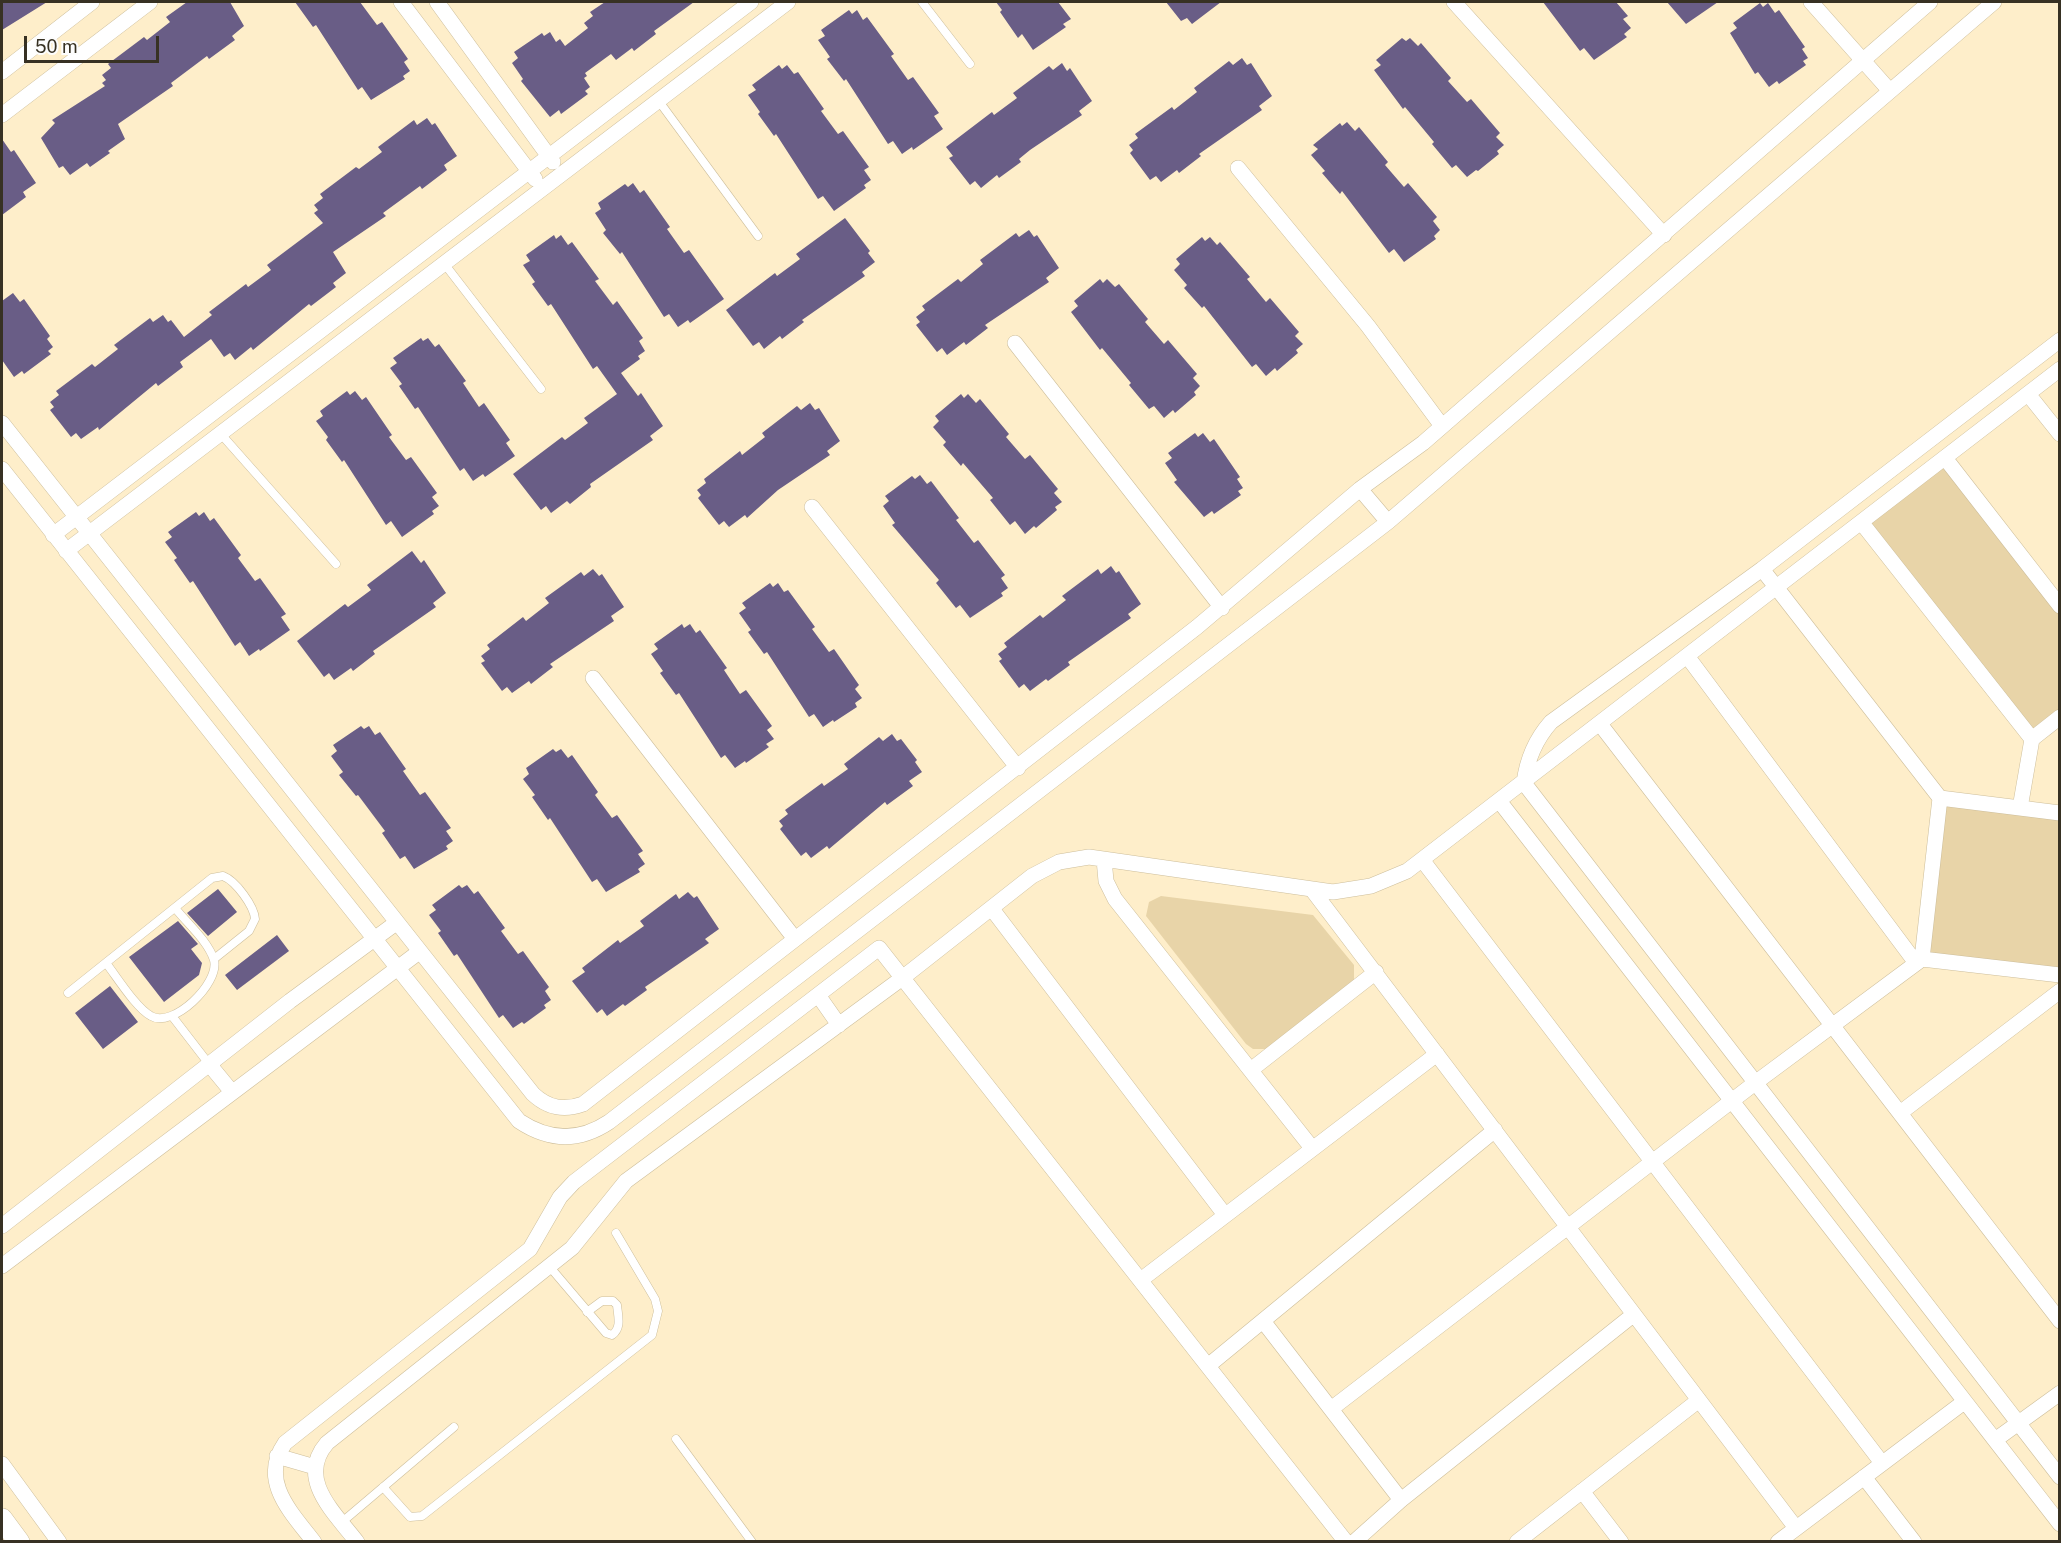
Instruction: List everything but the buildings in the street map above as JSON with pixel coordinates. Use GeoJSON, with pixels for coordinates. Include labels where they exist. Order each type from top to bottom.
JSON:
{"type":"FeatureCollection","features":[{"type":"Feature","properties":{"kind":"street"},"geometry":{"type":"LineString","coordinates":[[2,72],[92,2]]}},
{"type":"Feature","properties":{"kind":"street"},"geometry":{"type":"LineString","coordinates":[[2,115],[150,2]]}},
{"type":"Feature","properties":{"kind":"street"},"geometry":{"type":"LineString","coordinates":[[401,2],[541,187]]}},
{"type":"Feature","properties":{"kind":"street"},"geometry":{"type":"LineString","coordinates":[[437,2],[560,172]]}},
{"type":"Feature","properties":{"kind":"street"},"geometry":{"type":"LineString","coordinates":[[53,535],[751,2]]}},
{"type":"Feature","properties":{"kind":"street"},"geometry":{"type":"LineString","coordinates":[[66,551],[560,172],[788,2]]}},
{"type":"Feature","properties":{"kind":"street"},"geometry":{"type":"LineString","coordinates":[[1454,2],[1665,235]]}},
{"type":"Feature","properties":{"kind":"street"},"geometry":{"type":"LineString","coordinates":[[1811,2],[1890,91]]}},
{"type":"Feature","properties":{"kind":"street"},"geometry":{"type":"LineString","coordinates":[[2,423],[533,1094],[541,1101],[562,1108],[583,1104],[1221,608],[1360,489],[1442,426],[1665,235],[1930,2]]}},
{"type":"Feature","properties":{"kind":"street"},"geometry":{"type":"LineString","coordinates":[[2,469],[519,1121],[552,1136],[576,1137],[593,1131],[637,1100],[1388,522],[1994,2]]}},
{"type":"Feature","properties":{"kind":"street"},"geometry":{"type":"LineString","coordinates":[[1238,168],[1368,326],[1442,426]]}},
{"type":"Feature","properties":{"kind":"street"},"geometry":{"type":"LineString","coordinates":[[2060,340],[1762,569],[1551,722],[1535,744],[1526,769],[1524,783],[2060,1477]]}},
{"type":"Feature","properties":{"kind":"street"},"geometry":{"type":"LineString","coordinates":[[1015,343],[1221,608]]}},
{"type":"Feature","properties":{"kind":"street"},"geometry":{"type":"LineString","coordinates":[[357,1542],[320,1493],[315,1467],[321,1450],[327,1443],[582,1239],[610,1198],[626,1181],[902,979],[1045,868],[1074,858],[1104,859],[1313,891],[1352,890],[1389,880],[1423,861],[2060,369]]}},
{"type":"Feature","properties":{"kind":"street"},"geometry":{"type":"LineString","coordinates":[[2028,394],[2060,434]]}},
{"type":"Feature","properties":{"kind":"street"},"geometry":{"type":"LineString","coordinates":[[1945,458],[2060,606]]}},
{"type":"Feature","properties":{"kind":"street"},"geometry":{"type":"LineString","coordinates":[[1360,489],[1388,522]]}},
{"type":"Feature","properties":{"kind":"street"},"geometry":{"type":"LineString","coordinates":[[812,507],[1018,768]]}},
{"type":"Feature","properties":{"kind":"street"},"geometry":{"type":"LineString","coordinates":[[1861,522],[2031,739]]}},
{"type":"Feature","properties":{"kind":"street"},"geometry":{"type":"LineString","coordinates":[[1762,569],[1940,798],[2060,813]]}},
{"type":"Feature","properties":{"kind":"street"},"geometry":{"type":"LineString","coordinates":[[1688,656],[1919,961]]}},
{"type":"Feature","properties":{"kind":"street"},"geometry":{"type":"LineString","coordinates":[[593,678],[795,939]]}},
{"type":"Feature","properties":{"kind":"street"},"geometry":{"type":"LineString","coordinates":[[2020,808],[2031,739],[2060,717]]}},
{"type":"Feature","properties":{"kind":"street"},"geometry":{"type":"LineString","coordinates":[[1600,724],[2060,1320]]}},
{"type":"Feature","properties":{"kind":"street"},"geometry":{"type":"LineString","coordinates":[[1919,961],[1940,798]]}},
{"type":"Feature","properties":{"kind":"street"},"geometry":{"type":"LineString","coordinates":[[1500,802],[2060,1524]]}},
{"type":"Feature","properties":{"kind":"street"},"geometry":{"type":"LineString","coordinates":[[1104,859],[1106,881],[1115,899],[1312,1148]]}},
{"type":"Feature","properties":{"kind":"street"},"geometry":{"type":"LineString","coordinates":[[1423,861],[1882,1463]]}},
{"type":"Feature","properties":{"kind":"street"},"geometry":{"type":"LineString","coordinates":[[1313,891],[1796,1528]]}},
{"type":"Feature","properties":{"kind":"street"},"geometry":{"type":"LineString","coordinates":[[992,909],[1225,1215]]}},
{"type":"Feature","properties":{"kind":"street"},"geometry":{"type":"LineString","coordinates":[[2,1226],[209,1064],[396,923]]}},
{"type":"Feature","properties":{"kind":"street"},"geometry":{"type":"LineString","coordinates":[[314,1542],[277,1490],[275,1479],[277,1456],[285,1443],[530,1249],[560,1197],[574,1182],[879,948],[1142,1279],[1346,1542]]}},
{"type":"Feature","properties":{"kind":"street"},"geometry":{"type":"LineString","coordinates":[[3,1262],[419,952]]}},
{"type":"Feature","properties":{"kind":"street"},"geometry":{"type":"LineString","coordinates":[[1331,1409],[1755,1083],[1919,961],[2060,975]]}},
{"type":"Feature","properties":{"kind":"street"},"geometry":{"type":"LineString","coordinates":[[1251,1069],[1376,972]]}},
{"type":"Feature","properties":{"kind":"street"},"geometry":{"type":"LineString","coordinates":[[1900,1113],[2060,991]]}},
{"type":"Feature","properties":{"kind":"street"},"geometry":{"type":"LineString","coordinates":[[818,995],[839,1025]]}},
{"type":"Feature","properties":{"kind":"street"},"geometry":{"type":"LineString","coordinates":[[1142,1279],[1437,1054]]}},
{"type":"Feature","properties":{"kind":"street"},"geometry":{"type":"LineString","coordinates":[[209,1064],[232,1092]]}},
{"type":"Feature","properties":{"kind":"street"},"geometry":{"type":"LineString","coordinates":[[1209,1365],[1495,1130]]}},
{"type":"Feature","properties":{"kind":"street"},"geometry":{"type":"LineString","coordinates":[[1354,1542],[1401,1500],[1633,1315]]}},
{"type":"Feature","properties":{"kind":"street"},"geometry":{"type":"LineString","coordinates":[[1263,1321],[1401,1500]]}},
{"type":"Feature","properties":{"kind":"street"},"geometry":{"type":"LineString","coordinates":[[1995,1440],[2060,1393]]}},
{"type":"Feature","properties":{"kind":"street"},"geometry":{"type":"LineString","coordinates":[[1517,1542],[1699,1400]]}},
{"type":"Feature","properties":{"kind":"street"},"geometry":{"type":"LineString","coordinates":[[1778,1542],[1964,1402]]}},
{"type":"Feature","properties":{"kind":"street"},"geometry":{"type":"LineString","coordinates":[[277,1456],[315,1467]]}},
{"type":"Feature","properties":{"kind":"street"},"geometry":{"type":"LineString","coordinates":[[2,1464],[59,1542]]}},
{"type":"Feature","properties":{"kind":"street"},"geometry":{"type":"LineString","coordinates":[[1864,1477],[1914,1542]]}},
{"type":"Feature","properties":{"kind":"street"},"geometry":{"type":"LineString","coordinates":[[1582,1491],[1621,1542]]}},
{"type":"Feature","properties":{"kind":"street"},"geometry":{"type":"LineString","coordinates":[[2,1519],[19,1542]]}},
{"type":"Feature","properties":{"kind":"lane"},"geometry":{"type":"LineString","coordinates":[[922,2],[970,64]]}},
{"type":"Feature","properties":{"kind":"lane"},"geometry":{"type":"LineString","coordinates":[[658,100],[758,237]]}},
{"type":"Feature","properties":{"kind":"lane"},"geometry":{"type":"LineString","coordinates":[[443,262],[541,388]]}},
{"type":"Feature","properties":{"kind":"lane"},"geometry":{"type":"LineString","coordinates":[[220,433],[336,564]]}},
{"type":"Feature","properties":{"kind":"lane"},"geometry":{"type":"LineString","coordinates":[[68,993],[212,878],[223,876],[232,882],[254,911],[255,924],[213,959]]}},
{"type":"Feature","properties":{"kind":"lane"},"geometry":{"type":"LineString","coordinates":[[106,963],[147,1013],[159,1019],[172,1016],[211,983],[215,967],[213,959],[175,908]]}},
{"type":"Feature","properties":{"kind":"lane"},"geometry":{"type":"LineString","coordinates":[[172,1016],[209,1064]]}},
{"type":"Feature","properties":{"kind":"lane"},"geometry":{"type":"LineString","coordinates":[[383,1487],[403,1512],[410,1517],[422,1516],[652,1335],[658,1311],[655,1299],[616,1233]]}},
{"type":"Feature","properties":{"kind":"lane"},"geometry":{"type":"LineString","coordinates":[[549,1266],[587,1312],[606,1333],[612,1335],[616,1332],[619,1326],[617,1305],[613,1301],[602,1301],[587,1312]]}},
{"type":"Feature","properties":{"kind":"lane"},"geometry":{"type":"LineString","coordinates":[[342,1522],[454,1427]]}},
{"type":"Feature","properties":{"kind":"lane"},"geometry":{"type":"LineString","coordinates":[[676,1439],[752,1542]]}},
{"type":"Feature","properties":{"kind":"shaded area"},"geometry":{"type":"Polygon","coordinates":[[[1945,458],[2059,606],[2059,717],[2032,739],[1861,522],[1945,458]]]}},
{"type":"Feature","properties":{"kind":"shaded area"},"geometry":{"type":"Polygon","coordinates":[[[1940,798],[2059,813],[2059,975],[1922,959],[1940,798]]]}},
{"type":"Feature","properties":{"kind":"shaded area"},"geometry":{"type":"Polygon","coordinates":[[[1161,896],[1313,915],[1354,965],[1354,980],[1266,1049],[1253,1049],[1246,1044],[1146,916],[1149,902],[1161,896]]]}}]}
